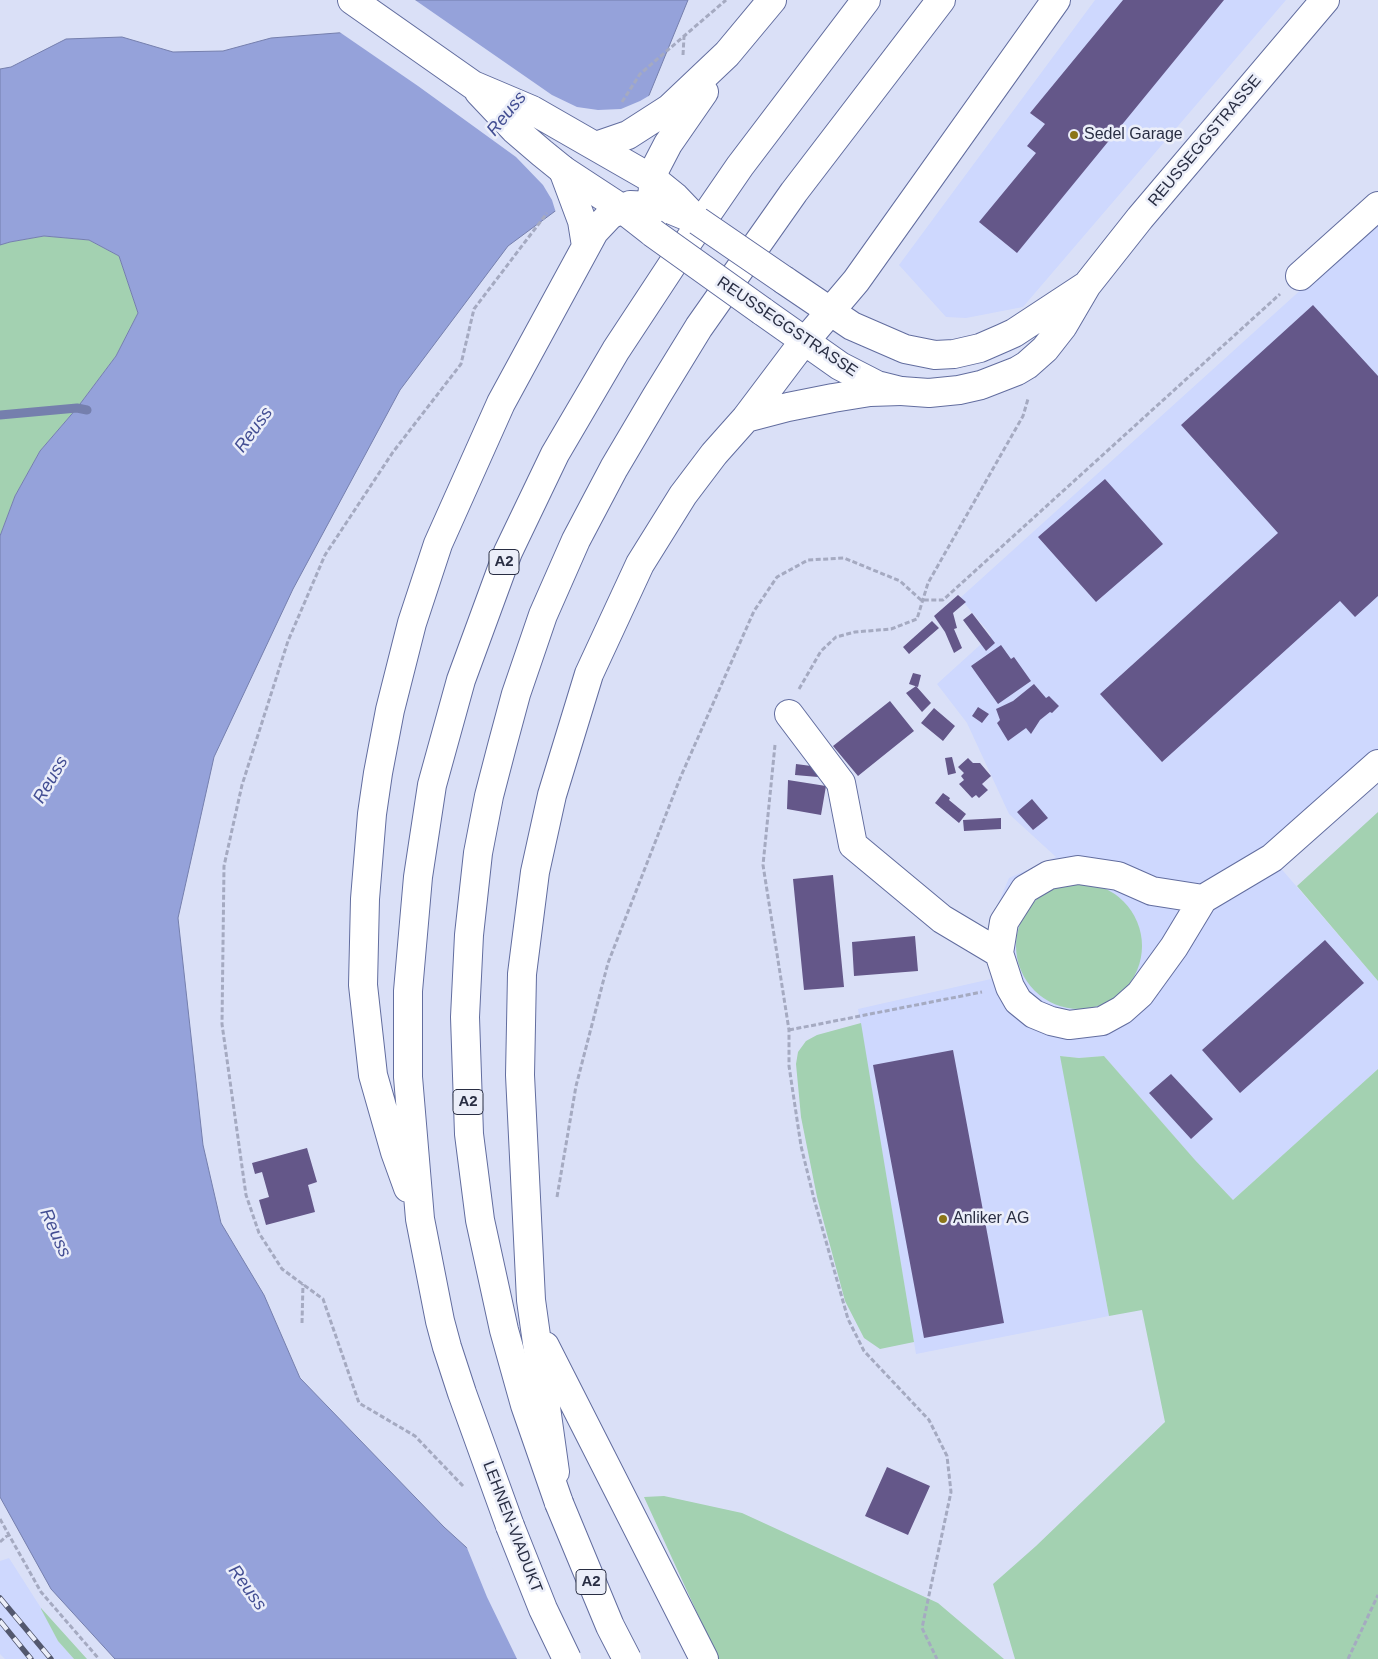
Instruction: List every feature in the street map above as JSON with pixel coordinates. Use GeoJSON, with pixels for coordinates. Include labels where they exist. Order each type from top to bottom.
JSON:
{"type":"FeatureCollection","features":[{"type":"Feature","properties":{"kind":"main road"},"geometry":{"type":"LineString","coordinates":[[352,0],[473,85],[532,110],[596,146],[652,193]]}},
{"type":"Feature","properties":{"kind":"main road"},"geometry":{"type":"LineString","coordinates":[[596,146],[628,135],[670,108],[727,54],[772,0]]}},
{"type":"Feature","properties":{"kind":"main road","name":"A2"},"geometry":{"type":"LineString","coordinates":[[420,1219],[408,1077],[409,981],[418,877],[432,785],[464,671],[508,552],[555,454],[616,350],[740,166],[866,0]]}},
{"type":"Feature","properties":{"kind":"main road","name":"A2"},"geometry":{"type":"LineString","coordinates":[[626,1659],[610,1626],[559,1503],[525,1406],[504,1330],[480,1220],[469,1134],[465,1018],[469,934],[478,853],[489,796],[516,694],[543,615],[576,540],[614,468],[698,327],[794,192],[941,0]]}},
{"type":"Feature","properties":{"kind":"main road"},"geometry":{"type":"LineString","coordinates":[[559,1503],[531,1300],[520,1075],[522,974],[535,872],[552,795],[589,674],[640,564],[683,495],[714,454],[746,418],[829,312],[856,281],[1056,0]]}},
{"type":"Feature","properties":{"kind":"main road","name":"REUSSEGGSTRASSE"},"geometry":{"type":"LineString","coordinates":[[473,85],[514,129],[563,170],[621,208],[653,233],[840,366],[877,385],[901,391],[929,393],[981,385],[1022,368],[1046,349],[1063,326],[1087,285],[1140,218],[1325,0]]}},
{"type":"Feature","properties":{"kind":"main road"},"geometry":{"type":"LineString","coordinates":[[653,233],[652,193],[655,170],[660,157],[703,95],[727,54]]}},
{"type":"Feature","properties":{"kind":"main road"},"geometry":{"type":"LineString","coordinates":[[563,170],[580,214],[586,246]]}},
{"type":"Feature","properties":{"kind":"main road"},"geometry":{"type":"LineString","coordinates":[[420,1219],[395,1152],[373,1075],[363,985],[365,899],[372,814],[390,710],[409,633],[438,544],[501,403],[586,246],[599,226],[610,215],[621,208],[652,193]]}},
{"type":"Feature","properties":{"kind":"main road","name":"REUSSEGGSTRASSE"},"geometry":{"type":"LineString","coordinates":[[652,193],[669,209],[698,221],[829,312],[852,326],[905,349],[934,355],[954,354],[980,348],[1014,333],[1087,285]]}},
{"type":"Feature","properties":{"kind":"main road"},"geometry":{"type":"LineString","coordinates":[[1300,276],[1378,206]]}},
{"type":"Feature","properties":{"kind":"main road"},"geometry":{"type":"LineString","coordinates":[[746,418],[833,398],[870,392],[901,391]]}},
{"type":"Feature","properties":{"kind":"main road"},"geometry":{"type":"LineString","coordinates":[[788,714],[841,783],[853,845],[942,919],[999,953]]}},
{"type":"Feature","properties":{"kind":"main road"},"geometry":{"type":"LineString","coordinates":[[1202,898],[1152,890],[1118,876],[1078,870],[1049,875],[1025,889],[1004,922],[999,953],[1010,987],[1018,1001],[1034,1014],[1051,1021],[1069,1025],[1102,1021],[1122,1010],[1140,994],[1174,947],[1202,898],[1272,858],[1378,764]]}},
{"type":"Feature","properties":{"kind":"main road","name":"LEHNEN-VIADUKT"},"geometry":{"type":"LineString","coordinates":[[420,1219],[440,1321],[462,1393],[515,1540],[543,1609],[567,1659]]}},
{"type":"Feature","properties":{"kind":"main road"},"geometry":{"type":"LineString","coordinates":[[531,1300],[547,1350],[704,1659]]}},
{"type":"Feature","properties":{"kind":"path"},"geometry":{"type":"LineString","coordinates":[[617,109],[640,74],[726,0]]}},
{"type":"Feature","properties":{"kind":"path"},"geometry":{"type":"LineString","coordinates":[[556,1204],[576,1086],[608,963],[680,776],[754,611],[777,577],[808,560],[844,558],[900,581],[921,600],[943,600],[1300,276]]}},
{"type":"Feature","properties":{"kind":"path"},"geometry":{"type":"LineString","coordinates":[[937,1659],[922,1628],[952,1492],[947,1456],[929,1420],[864,1350],[848,1319],[801,1146],[789,1066],[789,1030],[763,865],[774,745],[801,686],[821,651],[836,636],[891,629],[917,619],[921,600],[928,583],[1023,416],[1028,398]]}},
{"type":"Feature","properties":{"kind":"path"},"geometry":{"type":"LineString","coordinates":[[789,1030],[989,991]]}},
{"type":"Feature","properties":{"kind":"path"},"geometry":{"type":"LineString","coordinates":[[302,1323],[303,1284]]}},
{"type":"Feature","properties":{"kind":"path"},"geometry":{"type":"LineString","coordinates":[[0,1518],[41,1592],[99,1659]]}},
{"type":"Feature","properties":{"kind":"path"},"geometry":{"type":"LineString","coordinates":[[0,1542],[9,1534]]}},
{"type":"Feature","properties":{"kind":"path"},"geometry":{"type":"LineString","coordinates":[[1348,1659],[1378,1595]]}},
{"type":"Feature","properties":{"kind":"shaded area"},"geometry":{"type":"Polygon","coordinates":[[[1095,0],[1286,0],[1023,307],[966,318],[946,317],[899,265],[1095,0]]]}},
{"type":"Feature","properties":{"kind":"shaded area"},"geometry":{"type":"Polygon","coordinates":[[[1378,220],[1378,764],[1272,858],[1378,981],[1378,1069],[1233,1200],[1195,1160],[1104,1056],[1079,1058],[1061,1056],[1109,1316],[916,1354],[858,1009],[991,979],[992,918],[1009,878],[1056,857],[1009,814],[967,723],[937,684],[991,635],[960,598],[1378,220]]]}},
{"type":"Feature","properties":{"kind":"shaded area"},"geometry":{"type":"Polygon","coordinates":[[[9,1558],[41,1608],[58,1641],[74,1659],[5,1659],[0,1654],[0,1561],[9,1558]]]}},
{"type":"Feature","properties":{"kind":"green space"},"geometry":{"type":"Polygon","coordinates":[[[44,236],[89,240],[119,256],[138,313],[116,356],[77,408],[40,451],[15,496],[0,536],[0,245],[44,236]]]}},
{"type":"Feature","properties":{"kind":"green space"},"geometry":{"type":"Polygon","coordinates":[[[1378,812],[1378,981],[1297,886],[1378,812]]]}},
{"type":"Feature","properties":{"kind":"green space"},"geometry":{"type":"Polygon","coordinates":[[[1079,883],[1103,888],[1114,893],[1124,901],[1132,911],[1137,922],[1142,946],[1137,970],[1132,981],[1124,991],[1114,999],[1103,1004],[1079,1009],[1055,1004],[1044,999],[1034,991],[1026,981],[1021,970],[1016,946],[1021,922],[1026,911],[1034,901],[1044,893],[1055,888],[1079,883]]]}},
{"type":"Feature","properties":{"kind":"green space"},"geometry":{"type":"Polygon","coordinates":[[[861,1023],[914,1342],[880,1349],[864,1338],[845,1301],[817,1197],[801,1117],[796,1064],[798,1052],[806,1041],[817,1035],[861,1023]]]}},
{"type":"Feature","properties":{"kind":"green space"},"geometry":{"type":"Polygon","coordinates":[[[1060,1056],[1079,1058],[1104,1056],[1195,1160],[1233,1200],[1378,1069],[1378,1659],[1015,1659],[993,1584],[1036,1546],[1165,1422],[1142,1310],[1109,1316],[1060,1056]]]}},
{"type":"Feature","properties":{"kind":"green space"},"geometry":{"type":"Polygon","coordinates":[[[664,1496],[742,1513],[938,1603],[1004,1659],[712,1659],[710,1641],[644,1497],[664,1496]]]}},
{"type":"Feature","properties":{"kind":"green space"},"geometry":{"type":"Polygon","coordinates":[[[41,1609],[87,1659],[74,1659],[58,1641],[41,1609]]]}},
{"type":"Feature","properties":{"kind":"water","name":"Reuss"},"geometry":{"type":"Polygon","coordinates":[[[382,0],[688,0],[643,110],[612,169],[508,246],[400,390],[293,589],[214,757],[178,918],[203,1145],[221,1223],[264,1295],[300,1378],[444,1527],[589,1659],[115,1659],[51,1589],[0,1497],[0,536],[15,496],[40,451],[77,408],[116,356],[138,313],[119,256],[89,240],[44,236],[0,245],[0,69],[11,67],[66,39],[122,37],[173,52],[223,51],[271,38],[350,32],[382,0]]]}},
{"type":"Feature","properties":{"kind":"pier"},"geometry":{"type":"Polygon","coordinates":[[[379,0],[415,0],[552,95],[577,107],[598,110],[621,109],[652,94],[614,170],[556,213],[552,200],[543,185],[516,157],[338,31],[349,30],[379,0]]]}},
{"type":"Feature","properties":{"kind":"pier"},"geometry":{"type":"Polygon","coordinates":[[[465,1543],[592,1659],[517,1659],[487,1597],[465,1543]]]}},
{"type":"Feature","properties":{"kind":"building","name":"Sedel Garage"},"geometry":{"type":"Polygon","coordinates":[[[1123,0],[1224,0],[1017,253],[979,222],[1036,153],[1027,146],[1045,124],[1030,113],[1123,0]]]}},
{"type":"Feature","properties":{"kind":"building"},"geometry":{"type":"Polygon","coordinates":[[[1313,305],[1378,376],[1378,596],[1355,617],[1340,601],[1162,762],[1100,694],[1278,533],[1181,425],[1313,305]]]}},
{"type":"Feature","properties":{"kind":"building"},"geometry":{"type":"Polygon","coordinates":[[[1105,479],[1163,544],[1096,602],[1038,537],[1105,479]]]}},
{"type":"Feature","properties":{"kind":"building"},"geometry":{"type":"Polygon","coordinates":[[[958,595],[966,602],[953,613],[957,628],[954,629],[962,648],[954,653],[945,632],[934,616],[958,595]]]}},
{"type":"Feature","properties":{"kind":"building"},"geometry":{"type":"Polygon","coordinates":[[[972,613],[995,643],[986,651],[963,620],[972,613]]]}},
{"type":"Feature","properties":{"kind":"building"},"geometry":{"type":"Polygon","coordinates":[[[932,621],[939,628],[909,654],[903,647],[932,621]]]}},
{"type":"Feature","properties":{"kind":"building"},"geometry":{"type":"Polygon","coordinates":[[[1001,645],[1011,659],[1014,657],[1031,681],[998,704],[971,666],[1001,645]]]}},
{"type":"Feature","properties":{"kind":"building"},"geometry":{"type":"Polygon","coordinates":[[[913,673],[921,675],[918,687],[909,684],[913,673]]]}},
{"type":"Feature","properties":{"kind":"building"},"geometry":{"type":"Polygon","coordinates":[[[1034,684],[1046,698],[1049,696],[1059,706],[1040,720],[1031,734],[1026,728],[1008,741],[997,723],[1000,720],[996,709],[1013,701],[1034,684]]]}},
{"type":"Feature","properties":{"kind":"building"},"geometry":{"type":"Polygon","coordinates":[[[916,686],[931,703],[922,712],[906,693],[916,686]]]}},
{"type":"Feature","properties":{"kind":"building"},"geometry":{"type":"Polygon","coordinates":[[[890,701],[914,731],[858,776],[833,746],[890,701]]]}},
{"type":"Feature","properties":{"kind":"building"},"geometry":{"type":"Polygon","coordinates":[[[978,707],[989,714],[982,723],[972,716],[978,707]]]}},
{"type":"Feature","properties":{"kind":"building"},"geometry":{"type":"Polygon","coordinates":[[[934,708],[955,726],[943,741],[921,723],[934,708]]]}},
{"type":"Feature","properties":{"kind":"building"},"geometry":{"type":"Polygon","coordinates":[[[952,757],[956,773],[948,775],[945,758],[952,757]]]}},
{"type":"Feature","properties":{"kind":"building"},"geometry":{"type":"Polygon","coordinates":[[[968,758],[973,763],[980,763],[991,776],[982,784],[988,790],[979,798],[976,795],[972,798],[959,784],[964,780],[961,776],[964,773],[958,767],[968,758]]]}},
{"type":"Feature","properties":{"kind":"building"},"geometry":{"type":"Polygon","coordinates":[[[796,764],[819,767],[818,777],[795,775],[796,764]]]}},
{"type":"Feature","properties":{"kind":"building"},"geometry":{"type":"Polygon","coordinates":[[[788,780],[826,786],[821,815],[787,809],[788,780]]]}},
{"type":"Feature","properties":{"kind":"building"},"geometry":{"type":"Polygon","coordinates":[[[943,793],[966,814],[959,823],[935,803],[943,793]]]}},
{"type":"Feature","properties":{"kind":"building"},"geometry":{"type":"Polygon","coordinates":[[[1032,799],[1048,818],[1033,830],[1017,812],[1032,799]]]}},
{"type":"Feature","properties":{"kind":"building"},"geometry":{"type":"Polygon","coordinates":[[[1001,818],[1001,829],[964,831],[963,820],[1001,818]]]}},
{"type":"Feature","properties":{"kind":"building"},"geometry":{"type":"Polygon","coordinates":[[[833,875],[844,987],[804,990],[793,879],[833,875]]]}},
{"type":"Feature","properties":{"kind":"building"},"geometry":{"type":"Polygon","coordinates":[[[915,936],[918,971],[854,976],[852,942],[915,936]]]}},
{"type":"Feature","properties":{"kind":"building"},"geometry":{"type":"Polygon","coordinates":[[[1325,940],[1364,983],[1240,1093],[1202,1050],[1325,940]]]}},
{"type":"Feature","properties":{"kind":"building","name":"Anliker AG"},"geometry":{"type":"Polygon","coordinates":[[[953,1050],[1004,1323],[924,1338],[873,1065],[953,1050]]]}},
{"type":"Feature","properties":{"kind":"building"},"geometry":{"type":"Polygon","coordinates":[[[1171,1074],[1213,1119],[1191,1139],[1149,1093],[1171,1074]]]}},
{"type":"Feature","properties":{"kind":"building"},"geometry":{"type":"Polygon","coordinates":[[[307,1148],[317,1182],[308,1185],[315,1212],[266,1225],[259,1200],[269,1197],[262,1172],[255,1174],[252,1163],[307,1148]]]}},
{"type":"Feature","properties":{"kind":"building"},"geometry":{"type":"Polygon","coordinates":[[[887,1467],[930,1486],[908,1535],[865,1516],[887,1467]]]}},
{"type":"Feature","properties":{"kind":"waterway"},"geometry":{"type":"LineString","coordinates":[[0,415],[77,408],[87,410]]}},
{"type":"Feature","properties":{"kind":"railway"},"geometry":{"type":"LineString","coordinates":[[0,1598],[51,1659]]}},
{"type":"Feature","properties":{"kind":"railway"},"geometry":{"type":"LineString","coordinates":[[0,1621],[31,1659]]}},
{"type":"Feature","properties":{"kind":"place","name":"Sedel Garage"},"geometry":{"type":"Point","coordinates":[1074,135]}},
{"type":"Feature","properties":{"kind":"place","name":"Anliker AG"},"geometry":{"type":"Point","coordinates":[943,1219]}}]}
